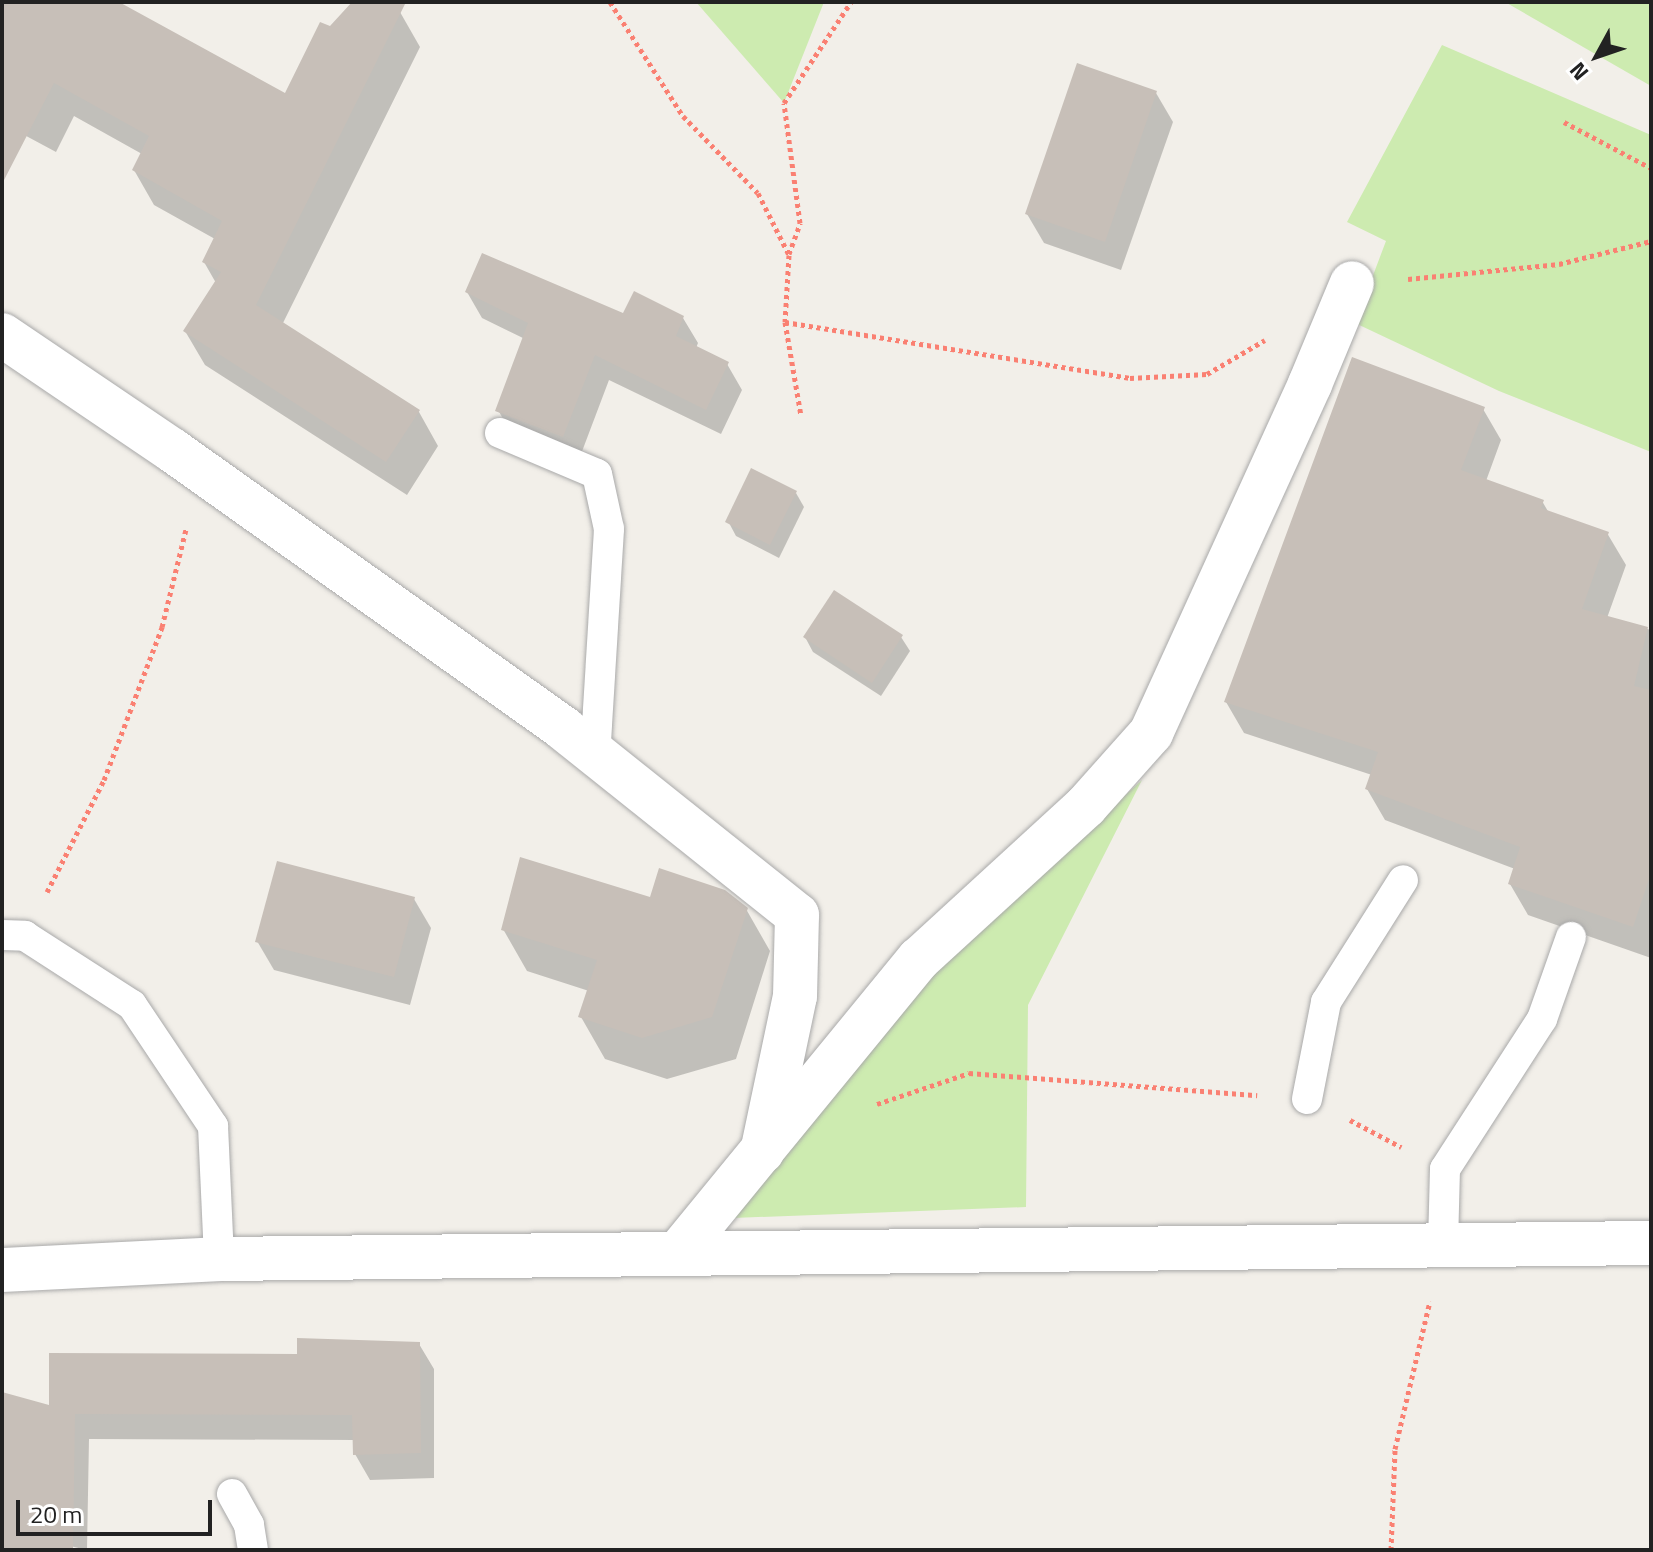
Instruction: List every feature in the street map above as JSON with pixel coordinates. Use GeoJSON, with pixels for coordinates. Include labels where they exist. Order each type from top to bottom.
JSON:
{"type":"FeatureCollection","features":[{"type":"Feature","properties":{"kind":"street"},"geometry":{"type":"LineString","coordinates":[[678,1253],[919,959],[1086,806],[1151,733],[1310,384],[1352,283]]}},
{"type":"Feature","properties":{"kind":"street"},"geometry":{"type":"LineString","coordinates":[[2,335],[172,450],[564,729],[797,915],[795,996],[762,1152]]}},
{"type":"Feature","properties":{"kind":"street"},"geometry":{"type":"LineString","coordinates":[[2,1270],[219,1259],[1651,1243]]}},
{"type":"Feature","properties":{"kind":"lane"},"geometry":{"type":"LineString","coordinates":[[500,433],[597,474],[609,529],[595,756]]}},
{"type":"Feature","properties":{"kind":"lane"},"geometry":{"type":"LineString","coordinates":[[1307,1099],[1326,1002],[1403,880]]}},
{"type":"Feature","properties":{"kind":"lane"},"geometry":{"type":"LineString","coordinates":[[14,935],[132,1005],[213,1126],[219,1259]]}},
{"type":"Feature","properties":{"kind":"lane"},"geometry":{"type":"LineString","coordinates":[[1443,1245],[1445,1169],[1542,1019],[1571,937]]}},
{"type":"Feature","properties":{"kind":"lane"},"geometry":{"type":"LineString","coordinates":[[232,1494],[249,1525],[253,1550]]}},
{"type":"Feature","properties":{"kind":"path"},"geometry":{"type":"LineString","coordinates":[[610,2],[683,116],[758,193],[789,255]]}},
{"type":"Feature","properties":{"kind":"path"},"geometry":{"type":"LineString","coordinates":[[801,416],[785,322],[789,255],[800,223],[784,103],[851,2]]}},
{"type":"Feature","properties":{"kind":"path"},"geometry":{"type":"LineString","coordinates":[[1564,122],[1651,168]]}},
{"type":"Feature","properties":{"kind":"path"},"geometry":{"type":"LineString","coordinates":[[1352,283],[1559,264],[1651,241]]}},
{"type":"Feature","properties":{"kind":"path"},"geometry":{"type":"LineString","coordinates":[[785,322],[1130,378],[1207,374],[1271,336],[1310,384]]}},
{"type":"Feature","properties":{"kind":"path"},"geometry":{"type":"LineString","coordinates":[[14,935],[104,780],[162,627],[187,524]]}},
{"type":"Feature","properties":{"kind":"path"},"geometry":{"type":"LineString","coordinates":[[867,1107],[969,1073],[1307,1099],[1445,1169]]}},
{"type":"Feature","properties":{"kind":"path"},"geometry":{"type":"LineString","coordinates":[[1391,1550],[1395,1449],[1443,1245]]}},
{"type":"Feature","properties":{"kind":"green space"},"geometry":{"type":"Polygon","coordinates":[[[696,2],[824,2],[784,103],[696,2]]]}},
{"type":"Feature","properties":{"kind":"green space"},"geometry":{"type":"Polygon","coordinates":[[[1505,2],[1651,2],[1651,86],[1505,2]]]}},
{"type":"Feature","properties":{"kind":"green space"},"geometry":{"type":"Polygon","coordinates":[[[1442,45],[1651,135],[1651,452],[1499,391],[1355,323],[1386,241],[1347,222],[1442,45]]]}},
{"type":"Feature","properties":{"kind":"green space"},"geometry":{"type":"Polygon","coordinates":[[[1142,780],[1028,1005],[1026,1207],[733,1218],[939,963],[1142,780]]]}},
{"type":"Feature","properties":{"kind":"building"},"geometry":{"type":"Polygon","coordinates":[[[2,2],[119,2],[285,93],[320,22],[330,26],[352,2],[406,2],[256,305],[420,410],[386,462],[183,331],[221,272],[202,262],[222,221],[132,170],[149,136],[54,83],[2,184],[2,2]]]}},
{"type":"Feature","properties":{"kind":"building"},"geometry":{"type":"Polygon","coordinates":[[[1077,63],[1157,91],[1105,242],[1025,214],[1077,63]]]}},
{"type":"Feature","properties":{"kind":"building"},"geometry":{"type":"Polygon","coordinates":[[[482,253],[623,313],[634,291],[684,316],[676,336],[729,362],[706,410],[595,355],[563,437],[495,411],[528,323],[465,292],[482,253]]]}},
{"type":"Feature","properties":{"kind":"building"},"geometry":{"type":"Polygon","coordinates":[[[1352,357],[1485,407],[1461,470],[1544,500],[1541,508],[1609,532],[1582,609],[1648,627],[1634,686],[1651,690],[1651,873],[1633,927],[1508,884],[1520,847],[1365,789],[1378,752],[1224,702],[1352,357]]]}},
{"type":"Feature","properties":{"kind":"building"},"geometry":{"type":"Polygon","coordinates":[[[751,468],[797,491],[770,545],[725,522],[751,468]]]}},
{"type":"Feature","properties":{"kind":"building"},"geometry":{"type":"Polygon","coordinates":[[[834,590],[903,635],[872,683],[803,637],[834,590]]]}},
{"type":"Feature","properties":{"kind":"building"},"geometry":{"type":"Polygon","coordinates":[[[520,857],[650,897],[659,868],[725,890],[748,908],[712,1017],[642,1038],[578,1017],[597,960],[501,930],[520,857]]]}},
{"type":"Feature","properties":{"kind":"building"},"geometry":{"type":"Polygon","coordinates":[[[277,861],[415,897],[394,977],[255,942],[277,861]]]}},
{"type":"Feature","properties":{"kind":"building"},"geometry":{"type":"Polygon","coordinates":[[[297,1338],[420,1342],[421,1453],[353,1455],[352,1415],[75,1414],[73,1550],[2,1550],[2,1392],[49,1405],[49,1353],[297,1354],[297,1338]]]}}]}
